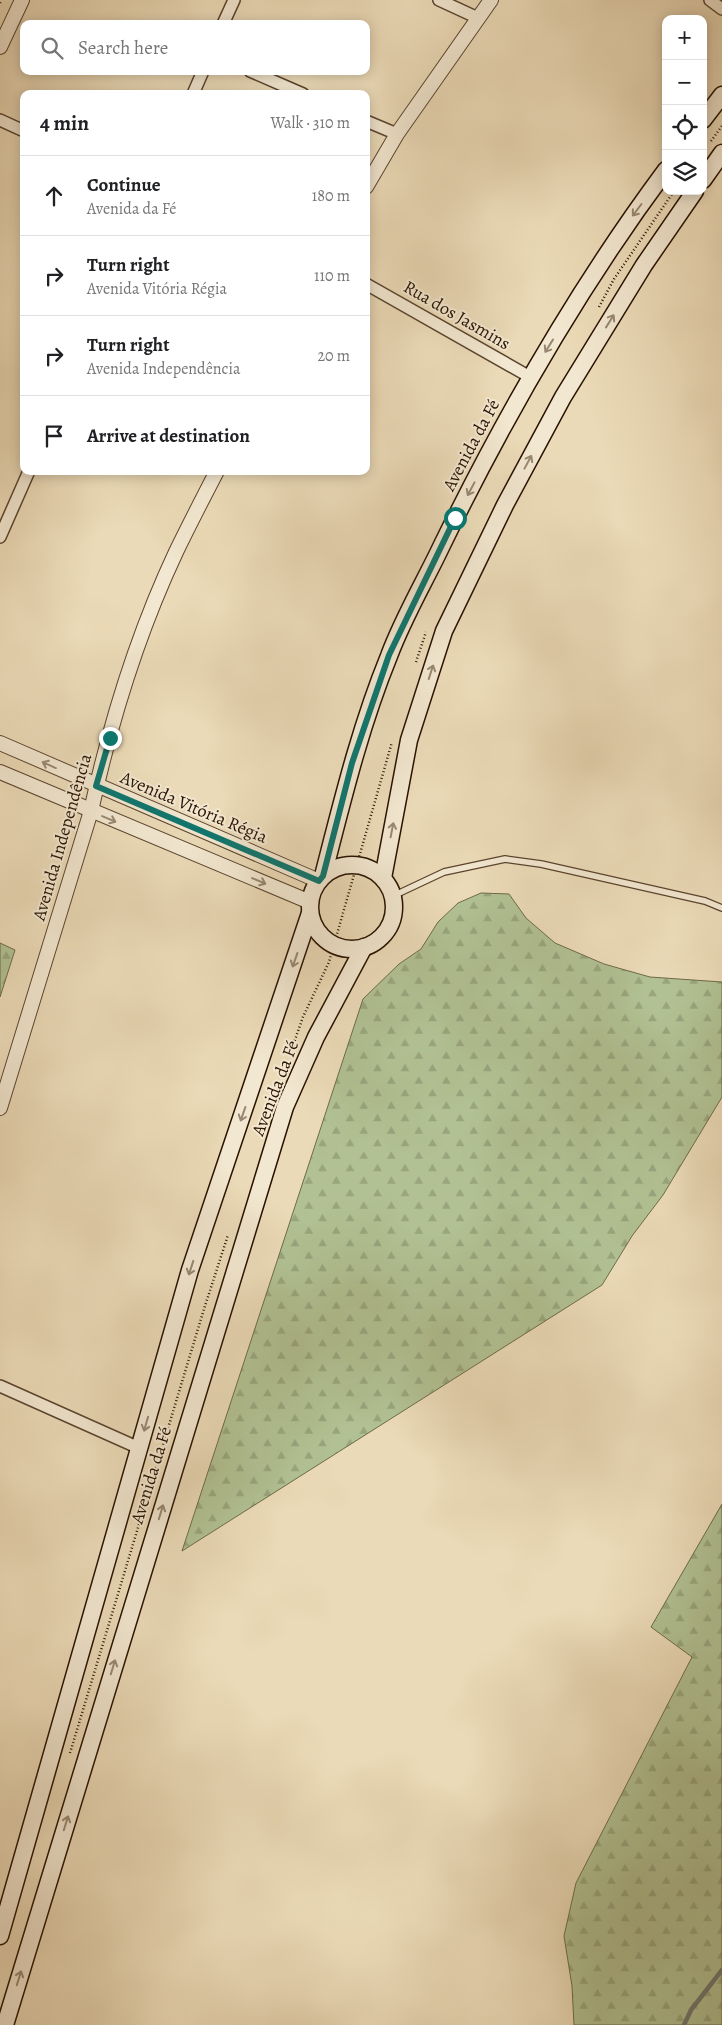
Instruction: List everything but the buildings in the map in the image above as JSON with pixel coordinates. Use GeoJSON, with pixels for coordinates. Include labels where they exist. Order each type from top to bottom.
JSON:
{"type":"FeatureCollection","features":[{"type":"Feature","properties":{"kind":"main road"},"geometry":{"type":"LineString","coordinates":[[707,115],[722,94]]}},
{"type":"Feature","properties":{"kind":"main road"},"geometry":{"type":"LineString","coordinates":[[707,170],[715,149]]}},
{"type":"Feature","properties":{"kind":"main road","name":"Avenida da Fé"},"geometry":{"type":"LineString","coordinates":[[321,879],[352,763],[389,655],[455,518],[530,377],[623,228],[662,175]]}},
{"type":"Feature","properties":{"kind":"main road"},"geometry":{"type":"LineString","coordinates":[[383,878],[409,740],[444,631],[505,505],[563,397],[644,265],[692,195]]}},
{"type":"Feature","properties":{"kind":"main road"},"geometry":{"type":"LineString","coordinates":[[354,865],[374,871],[383,878],[393,896],[395,909],[389,927],[376,942],[364,948],[340,948],[330,943],[317,930],[310,908],[313,891],[321,879],[332,870],[354,865]]}},
{"type":"Feature","properties":{"kind":"main road","name":"Avenida da Fé"},"geometry":{"type":"LineString","coordinates":[[0,1936],[190,1270],[310,908]]}},
{"type":"Feature","properties":{"kind":"main road","name":"Avenida da Fé"},"geometry":{"type":"LineString","coordinates":[[5,2025],[285,1107],[316,1037],[364,948]]}},
{"type":"Feature","properties":{"kind":"street"},"geometry":{"type":"LineString","coordinates":[[0,47],[22,0]]}},
{"type":"Feature","properties":{"kind":"street"},"geometry":{"type":"LineString","coordinates":[[225,20],[234,0]]}},
{"type":"Feature","properties":{"kind":"street"},"geometry":{"type":"LineString","coordinates":[[439,0],[478,18]]}},
{"type":"Feature","properties":{"kind":"street"},"geometry":{"type":"LineString","coordinates":[[370,180],[397,134],[491,0]]}},
{"type":"Feature","properties":{"kind":"street"},"geometry":{"type":"LineString","coordinates":[[710,0],[722,9]]}},
{"type":"Feature","properties":{"kind":"street"},"geometry":{"type":"LineString","coordinates":[[195,90],[201,75]]}},
{"type":"Feature","properties":{"kind":"street"},"geometry":{"type":"LineString","coordinates":[[259,75],[293,90]]}},
{"type":"Feature","properties":{"kind":"street"},"geometry":{"type":"LineString","coordinates":[[0,120],[20,129]]}},
{"type":"Feature","properties":{"kind":"street"},"geometry":{"type":"LineString","coordinates":[[370,123],[397,134]]}},
{"type":"Feature","properties":{"kind":"street","name":"Rua dos Jasmins"},"geometry":{"type":"LineString","coordinates":[[370,286],[530,377]]}},
{"type":"Feature","properties":{"kind":"street"},"geometry":{"type":"LineString","coordinates":[[0,537],[27,475]]}},
{"type":"Feature","properties":{"kind":"street","name":"Avenida Independência"},"geometry":{"type":"LineString","coordinates":[[0,1108],[91,811],[96,786],[133,660],[176,553],[215,475]]}},
{"type":"Feature","properties":{"kind":"street","name":"Avenida Vitória Régia"},"geometry":{"type":"LineString","coordinates":[[0,742],[96,786],[321,879]]}},
{"type":"Feature","properties":{"kind":"street"},"geometry":{"type":"LineString","coordinates":[[0,772],[310,908]]}},
{"type":"Feature","properties":{"kind":"street"},"geometry":{"type":"LineString","coordinates":[[0,1386],[139,1448]]}},
{"type":"Feature","properties":{"kind":"lane"},"geometry":{"type":"LineString","coordinates":[[393,896],[444,872],[506,859],[541,864],[705,901],[722,908]]}},
{"type":"Feature","properties":{"kind":"path"},"geometry":{"type":"LineString","coordinates":[[715,149],[722,126]]}},
{"type":"Feature","properties":{"kind":"green space"},"geometry":{"type":"Polygon","coordinates":[[[481,893],[509,894],[526,918],[555,943],[604,964],[650,977],[722,982],[722,1097],[663,1195],[632,1236],[602,1285],[182,1551],[363,999],[399,964],[421,949],[438,922],[458,903],[481,893]]]}},
{"type":"Feature","properties":{"kind":"green space"},"geometry":{"type":"Polygon","coordinates":[[[0,943],[15,950],[0,997],[0,943]]]}},
{"type":"Feature","properties":{"kind":"green space"},"geometry":{"type":"Polygon","coordinates":[[[722,1504],[722,2025],[574,2025],[572,1986],[564,1936],[576,1883],[692,1657],[651,1627],[722,1504]]]}},
{"type":"Feature","properties":{"kind":"waterway"},"geometry":{"type":"LineString","coordinates":[[684,2025],[691,2010],[722,1970]]}},
{"type":"Feature","properties":{"kind":"route"},"geometry":{"type":"LineString","coordinates":[[110,738],[96,786],[319,881],[323,876],[352,763],[389,655],[455,518]]}}]}
